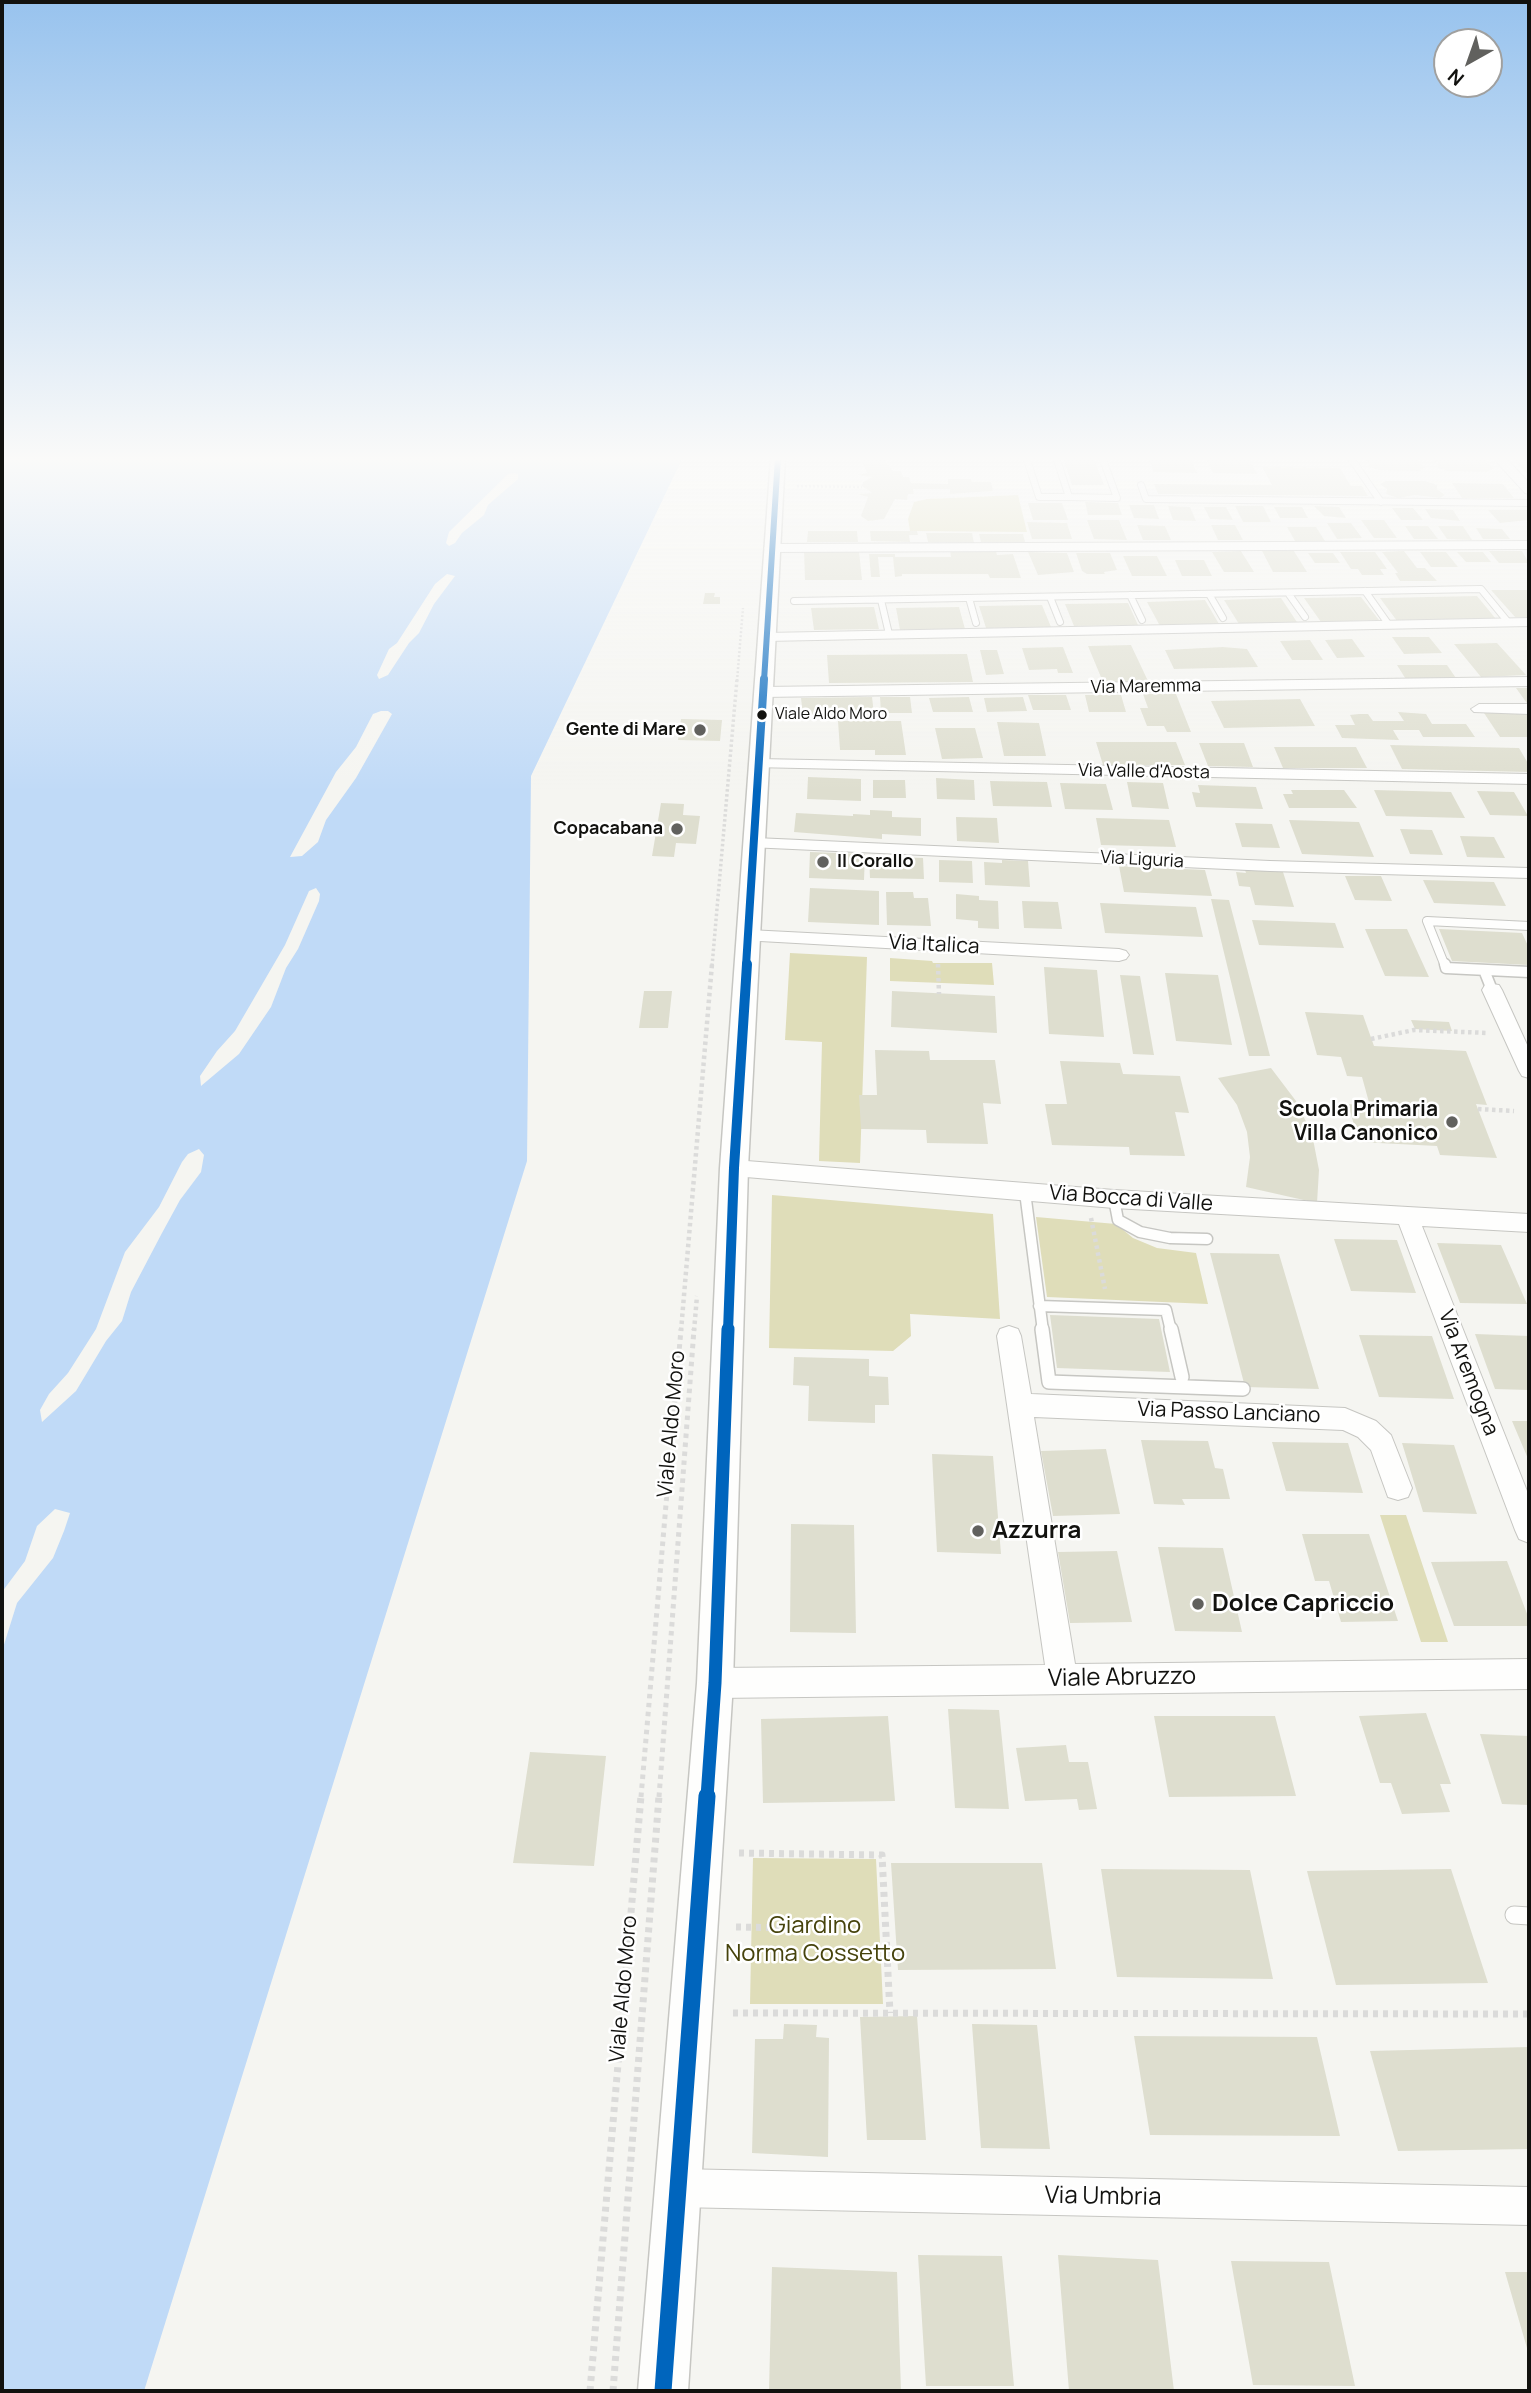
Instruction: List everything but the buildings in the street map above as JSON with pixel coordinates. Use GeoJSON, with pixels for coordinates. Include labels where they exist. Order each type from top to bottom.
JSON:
{"type":"FeatureCollection","features":[{"type":"Feature","properties":{"kind":"street"},"geometry":{"type":"LineString","coordinates":[[663,2391],[715,1683],[734,1168],[770,569]]}},
{"type":"Feature","properties":{"kind":"street"},"geometry":{"type":"LineString","coordinates":[[766,637],[1529,622]]}},
{"type":"Feature","properties":{"kind":"street","name":"Via Maremma"},"geometry":{"type":"LineString","coordinates":[[763,692],[1529,681]]}},
{"type":"Feature","properties":{"kind":"street"},"geometry":{"type":"LineString","coordinates":[[1479,709],[1529,709]]}},
{"type":"Feature","properties":{"kind":"street","name":"Via Valle d'Aosta"},"geometry":{"type":"LineString","coordinates":[[759,764],[1529,779]]}},
{"type":"Feature","properties":{"kind":"street","name":"Via Liguria"},"geometry":{"type":"LineString","coordinates":[[755,843],[1270,866],[1529,873]]}},
{"type":"Feature","properties":{"kind":"street","name":"Via Italica"},"geometry":{"type":"LineString","coordinates":[[749,936],[1119,955]]}},
{"type":"Feature","properties":{"kind":"street"},"geometry":{"type":"LineString","coordinates":[[1492,990],[1529,1071]]}},
{"type":"Feature","properties":{"kind":"street","name":"Via Bocca di Valle"},"geometry":{"type":"LineString","coordinates":[[734,1168],[1114,1199],[1529,1223]]}},
{"type":"Feature","properties":{"kind":"street","name":"Via Aremogna"},"geometry":{"type":"LineString","coordinates":[[1407,1216],[1529,1530]]}},
{"type":"Feature","properties":{"kind":"street"},"geometry":{"type":"LineString","coordinates":[[1009,1336],[1062,1679]]}},
{"type":"Feature","properties":{"kind":"street","name":"Via Passo Lanciano"},"geometry":{"type":"LineString","coordinates":[[1020,1405],[1345,1419],[1367,1429],[1382,1443],[1398,1488]]}},
{"type":"Feature","properties":{"kind":"street","name":"Viale Abruzzo"},"geometry":{"type":"LineString","coordinates":[[715,1683],[1529,1674]]}},
{"type":"Feature","properties":{"kind":"street","name":"Via Umbria"},"geometry":{"type":"LineString","coordinates":[[677,2188],[1529,2206]]}},
{"type":"Feature","properties":{"kind":"lane"},"geometry":{"type":"LineString","coordinates":[[794,601],[1481,589],[1508,622]]}},
{"type":"Feature","properties":{"kind":"lane"},"geometry":{"type":"LineString","coordinates":[[1364,591],[1389,625]]}},
{"type":"Feature","properties":{"kind":"lane"},"geometry":{"type":"LineString","coordinates":[[1288,593],[1305,617]]}},
{"type":"Feature","properties":{"kind":"lane"},"geometry":{"type":"LineString","coordinates":[[1209,594],[1223,618]]}},
{"type":"Feature","properties":{"kind":"lane"},"geometry":{"type":"LineString","coordinates":[[1130,595],[1142,620]]}},
{"type":"Feature","properties":{"kind":"lane"},"geometry":{"type":"LineString","coordinates":[[1050,597],[1060,622]]}},
{"type":"Feature","properties":{"kind":"lane"},"geometry":{"type":"LineString","coordinates":[[969,598],[976,623]]}},
{"type":"Feature","properties":{"kind":"lane"},"geometry":{"type":"LineString","coordinates":[[881,600],[889,634]]}},
{"type":"Feature","properties":{"kind":"lane"},"geometry":{"type":"LineString","coordinates":[[1529,926],[1427,921],[1446,968],[1529,972]]}},
{"type":"Feature","properties":{"kind":"lane"},"geometry":{"type":"LineString","coordinates":[[1484,970],[1492,990]]}},
{"type":"Feature","properties":{"kind":"lane"},"geometry":{"type":"LineString","coordinates":[[1025,1192],[1049,1382],[1243,1390]]}},
{"type":"Feature","properties":{"kind":"lane"},"geometry":{"type":"LineString","coordinates":[[1114,1199],[1118,1220],[1140,1232],[1207,1239]]}},
{"type":"Feature","properties":{"kind":"lane"},"geometry":{"type":"LineString","coordinates":[[1039,1306],[1166,1310],[1182,1377]]}},
{"type":"Feature","properties":{"kind":"path","name":"Viale Aldo Moro"},"geometry":{"type":"LineString","coordinates":[[590,2391],[744,594]]}},
{"type":"Feature","properties":{"kind":"path"},"geometry":{"type":"LineString","coordinates":[[937,946],[939,993]]}},
{"type":"Feature","properties":{"kind":"path"},"geometry":{"type":"LineString","coordinates":[[1371,1039],[1414,1030],[1489,1034]]}},
{"type":"Feature","properties":{"kind":"path"},"geometry":{"type":"LineString","coordinates":[[1478,1108],[1514,1111]]}},
{"type":"Feature","properties":{"kind":"path"},"geometry":{"type":"LineString","coordinates":[[1086,1197],[1108,1309]]}},
{"type":"Feature","properties":{"kind":"path","name":"Viale Aldo Moro"},"geometry":{"type":"LineString","coordinates":[[613,2391],[698,1292]]}},
{"type":"Feature","properties":{"kind":"path"},"geometry":{"type":"LineString","coordinates":[[739,1853],[882,1854],[890,2012]]}},
{"type":"Feature","properties":{"kind":"path"},"geometry":{"type":"LineString","coordinates":[[736,1927],[802,1928]]}},
{"type":"Feature","properties":{"kind":"path"},"geometry":{"type":"LineString","coordinates":[[733,2013],[1529,2014]]}},
{"type":"Feature","properties":{"kind":"green space"},"geometry":{"type":"Polygon","coordinates":[[[790,953],[867,957],[860,1163],[819,1161],[822,1042],[785,1040],[790,953]]]}},
{"type":"Feature","properties":{"kind":"green space"},"geometry":{"type":"Polygon","coordinates":[[[890,958],[933,963],[992,963],[994,985],[890,981],[890,958]]]}},
{"type":"Feature","properties":{"kind":"green space"},"geometry":{"type":"Polygon","coordinates":[[[772,1195],[993,1214],[1000,1319],[910,1314],[911,1336],[893,1351],[769,1348],[772,1195]]]}},
{"type":"Feature","properties":{"kind":"green space"},"geometry":{"type":"Polygon","coordinates":[[[1036,1217],[1116,1224],[1133,1238],[1157,1248],[1196,1253],[1208,1304],[1047,1297],[1036,1217]]]}},
{"type":"Feature","properties":{"kind":"green space"},"geometry":{"type":"Polygon","coordinates":[[[1380,1515],[1406,1515],[1448,1642],[1421,1642],[1380,1515]]]}},
{"type":"Feature","properties":{"kind":"green space","name":"Giardino Norma Cossetto"},"geometry":{"type":"Polygon","coordinates":[[[753,1858],[876,1859],[883,2004],[750,2004],[753,1858]]]}},
{"type":"Feature","properties":{"kind":"water"},"geometry":{"type":"Polygon","coordinates":[[[2,569],[630,569],[531,776],[527,1161],[144,2391],[2,2391],[2,569]]]}},
{"type":"Feature","properties":{"kind":"pier"},"geometry":{"type":"Polygon","coordinates":[[[447,574],[455,576],[434,604],[419,633],[409,643],[388,675],[379,679],[377,675],[389,649],[397,643],[435,584],[447,574]]]}},
{"type":"Feature","properties":{"kind":"pier"},"geometry":{"type":"Polygon","coordinates":[[[381,711],[392,714],[356,778],[326,820],[318,842],[302,856],[290,857],[336,772],[356,747],[373,714],[381,711]]]}},
{"type":"Feature","properties":{"kind":"pier"},"geometry":{"type":"Polygon","coordinates":[[[316,888],[320,894],[319,901],[298,949],[286,968],[271,1007],[239,1054],[201,1086],[200,1076],[235,1031],[285,945],[309,891],[316,888]]]}},
{"type":"Feature","properties":{"kind":"pier"},"geometry":{"type":"Polygon","coordinates":[[[199,1149],[204,1155],[201,1172],[180,1200],[162,1233],[131,1292],[122,1321],[106,1341],[76,1391],[42,1422],[40,1410],[49,1394],[68,1373],[96,1329],[125,1252],[159,1207],[182,1162],[188,1154],[199,1149]]]}},
{"type":"Feature","properties":{"kind":"pier"},"geometry":{"type":"Polygon","coordinates":[[[55,1509],[70,1513],[64,1531],[53,1558],[17,1603],[2,1651],[2,1592],[25,1561],[37,1526],[55,1509]]]}},
{"type":"Feature","properties":{"kind":"transit line"},"geometry":{"type":"LineString","coordinates":[[663,2391],[715,1683],[734,1168],[771,569]]}},
{"type":"Feature","properties":{"kind":"place","name":"Viale Aldo Moro"},"geometry":{"type":"Point","coordinates":[762,715]}},
{"type":"Feature","properties":{"kind":"place","name":"Gente di Mare"},"geometry":{"type":"Point","coordinates":[700,730]}},
{"type":"Feature","properties":{"kind":"place","name":"Copacabana"},"geometry":{"type":"Point","coordinates":[677,829]}},
{"type":"Feature","properties":{"kind":"place","name":"Il Corallo"},"geometry":{"type":"Point","coordinates":[823,862]}},
{"type":"Feature","properties":{"kind":"place","name":"Scuola Primaria Villa Canonico"},"geometry":{"type":"Point","coordinates":[1452,1122]}},
{"type":"Feature","properties":{"kind":"place","name":"Azzurra"},"geometry":{"type":"Point","coordinates":[978,1531]}},
{"type":"Feature","properties":{"kind":"place","name":"Dolce Capriccio"},"geometry":{"type":"Point","coordinates":[1198,1604]}}]}
